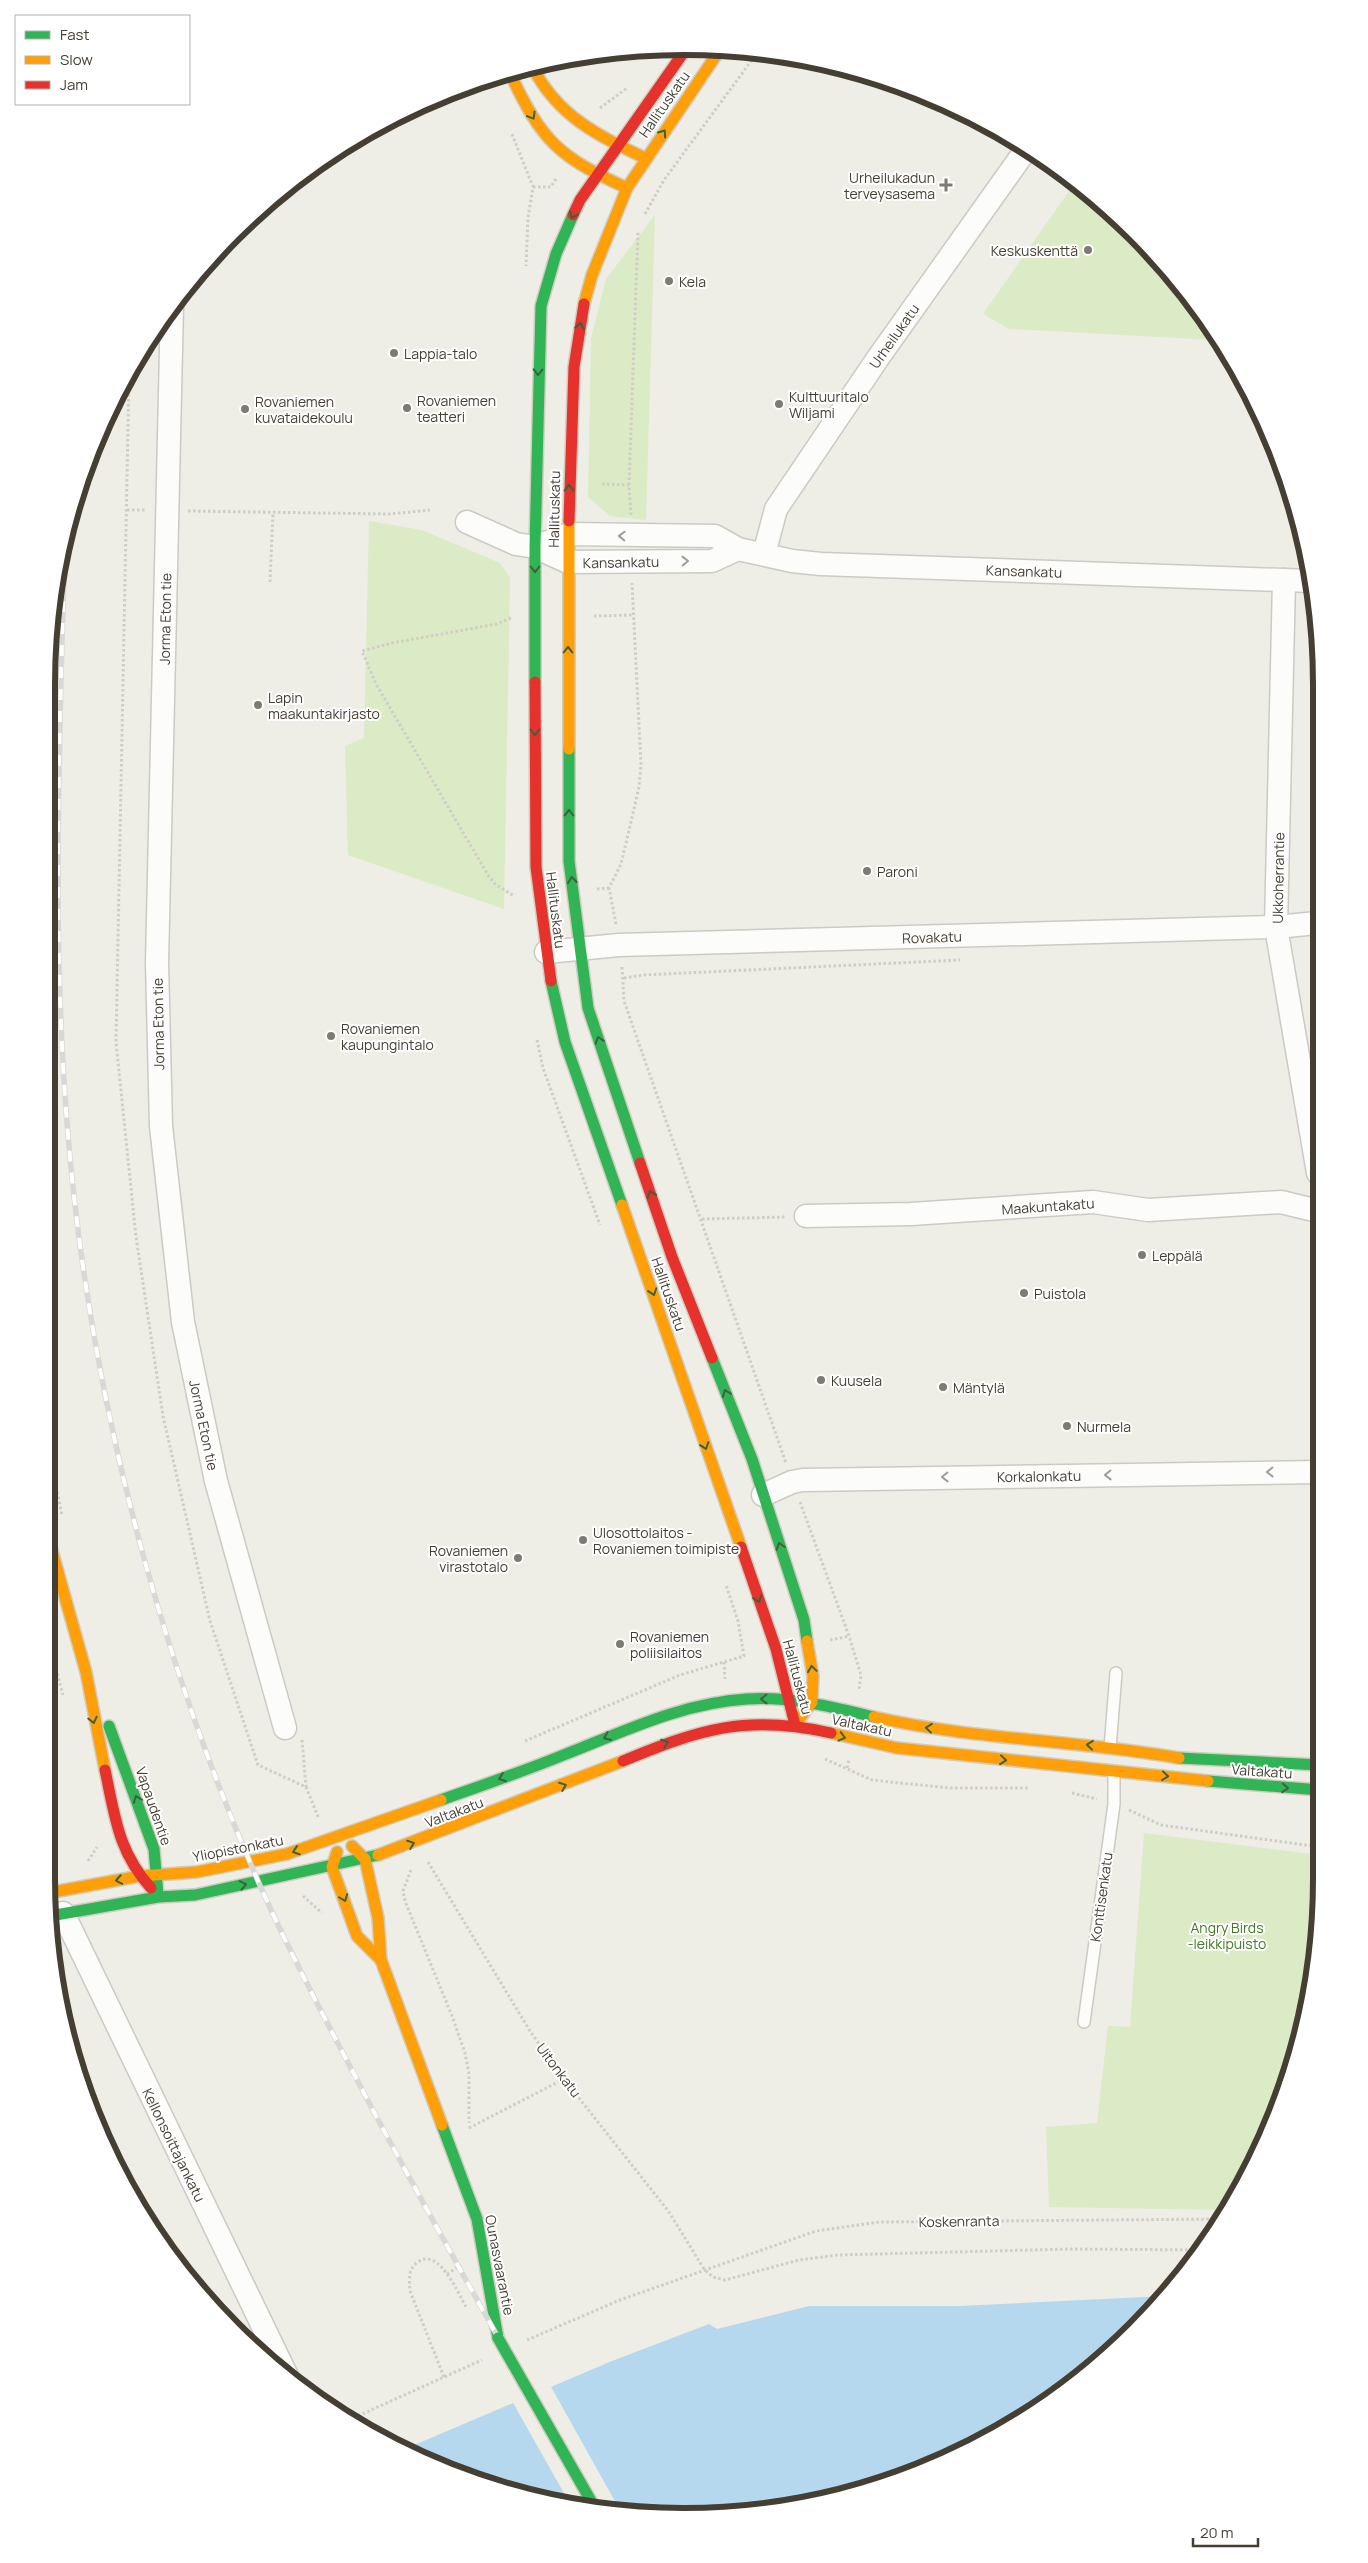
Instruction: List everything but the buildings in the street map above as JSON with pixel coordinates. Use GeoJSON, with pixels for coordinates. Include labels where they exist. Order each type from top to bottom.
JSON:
{"type":"FeatureCollection","features":[{"type":"Feature","properties":{"kind":"main road","name":"Hallituskatu"},"geometry":{"type":"LineString","coordinates":[[682,55],[580,200],[556,254],[541,306],[534,547],[536,867],[546,952],[557,1014],[565,1042],[776,1649],[795,1725]]}},
{"type":"Feature","properties":{"kind":"main road","name":"Hallituskatu"},"geometry":{"type":"LineString","coordinates":[[716,56],[645,158],[627,188],[592,275],[578,337],[574,367],[568,562],[569,861],[588,1008],[672,1257],[752,1459],[760,1499],[804,1620],[813,1676],[812,1702],[795,1725]]}},
{"type":"Feature","properties":{"kind":"main road"},"geometry":{"type":"LineString","coordinates":[[536,73],[551,98],[565,112],[587,129],[645,158]]}},
{"type":"Feature","properties":{"kind":"main road"},"geometry":{"type":"LineString","coordinates":[[513,79],[545,136],[569,158],[627,188]]}},
{"type":"Feature","properties":{"kind":"main road"},"geometry":{"type":"LineString","coordinates":[[659,1219],[637,1246],[672,1257]]}},
{"type":"Feature","properties":{"kind":"main road"},"geometry":{"type":"LineString","coordinates":[[735,1534],[746,1518]]}},
{"type":"Feature","properties":{"kind":"main road","name":"Vapaudentie"},"geometry":{"type":"LineString","coordinates":[[55,1561],[86,1672],[90,1707],[120,1841],[140,1876],[158,1897]]}},
{"type":"Feature","properties":{"kind":"main road","name":"Vapaudentie"},"geometry":{"type":"LineString","coordinates":[[86,1672],[105,1713],[150,1834],[157,1876],[158,1897]]}},
{"type":"Feature","properties":{"kind":"main road","name":"Valtakatu"},"geometry":{"type":"LineString","coordinates":[[343,1836],[685,1709],[747,1699],[790,1699],[812,1702],[919,1727],[1110,1748],[1186,1759],[1313,1765]]}},
{"type":"Feature","properties":{"kind":"main road","name":"Valtakatu"},"geometry":{"type":"LineString","coordinates":[[332,1867],[403,1848],[540,1795],[678,1738],[730,1726],[795,1725],[897,1748],[1250,1785],[1313,1790]]}},
{"type":"Feature","properties":{"kind":"main road"},"geometry":{"type":"LineString","coordinates":[[56,1915],[158,1897],[195,1895],[332,1867],[343,1836]]}},
{"type":"Feature","properties":{"kind":"main road","name":"Yliopistonkatu"},"geometry":{"type":"LineString","coordinates":[[55,1892],[140,1876],[196,1872],[287,1854],[343,1836]]}},
{"type":"Feature","properties":{"kind":"main road","name":"Ounasvaarantie"},"geometry":{"type":"LineString","coordinates":[[343,1836],[364,1859],[378,1918],[381,1960],[477,2219],[498,2338],[591,2501]]}},
{"type":"Feature","properties":{"kind":"main road","name":"Ounasvaarantie"},"geometry":{"type":"LineString","coordinates":[[332,1867],[358,1936],[381,1960]]}},
{"type":"Feature","properties":{"kind":"street","name":"Urheilukatu"},"geometry":{"type":"LineString","coordinates":[[764,554],[776,509],[878,358],[1023,154]]}},
{"type":"Feature","properties":{"kind":"street","name":"Jorma Eton tie"},"geometry":{"type":"LineString","coordinates":[[172,320],[157,963],[161,1126],[183,1322],[204,1427],[216,1481],[293,1730]]}},
{"type":"Feature","properties":{"kind":"street","name":"Kansankatu"},"geometry":{"type":"LineString","coordinates":[[467,522],[516,544],[534,547],[568,562],[712,561],[738,549]]}},
{"type":"Feature","properties":{"kind":"street","name":"Kansankatu"},"geometry":{"type":"LineString","coordinates":[[534,547],[570,534],[715,536],[738,549],[792,561],[821,564],[1304,581]]}},
{"type":"Feature","properties":{"kind":"street","name":"Ukkoherrantie"},"geometry":{"type":"LineString","coordinates":[[1284,580],[1276,927],[1313,1144]]}},
{"type":"Feature","properties":{"kind":"street","name":"Rovakatu"},"geometry":{"type":"LineString","coordinates":[[546,952],[619,945],[1276,927],[1313,923]]}},
{"type":"Feature","properties":{"kind":"street","name":"Maakuntakatu"},"geometry":{"type":"LineString","coordinates":[[806,1216],[928,1213],[1093,1202],[1148,1210],[1281,1202],[1313,1210]]}},
{"type":"Feature","properties":{"kind":"street","name":"Korkalonkatu"},"geometry":{"type":"LineString","coordinates":[[760,1499],[792,1482],[1313,1472]]}},
{"type":"Feature","properties":{"kind":"street","name":"Kellonsoittajankatu"},"geometry":{"type":"LineString","coordinates":[[56,1915],[279,2360]]}},
{"type":"Feature","properties":{"kind":"lane"},"geometry":{"type":"LineString","coordinates":[[1110,1748],[1116,1673]]}},
{"type":"Feature","properties":{"kind":"lane","name":"Konttisenkatu"},"geometry":{"type":"LineString","coordinates":[[1084,2022],[1114,1804],[1114,1771]]}},
{"type":"Feature","properties":{"kind":"path"},"geometry":{"type":"LineString","coordinates":[[642,218],[664,180],[753,59]]}},
{"type":"Feature","properties":{"kind":"path"},"geometry":{"type":"LineString","coordinates":[[533,187],[551,187]]}},
{"type":"Feature","properties":{"kind":"path"},"geometry":{"type":"LineString","coordinates":[[631,522],[629,485],[638,226]]}},
{"type":"Feature","properties":{"kind":"path"},"geometry":{"type":"LineString","coordinates":[[602,484],[629,485]]}},
{"type":"Feature","properties":{"kind":"path"},"geometry":{"type":"LineString","coordinates":[[127,510],[389,514],[430,510]]}},
{"type":"Feature","properties":{"kind":"path"},"geometry":{"type":"LineString","coordinates":[[270,582],[273,512]]}},
{"type":"Feature","properties":{"kind":"path"},"geometry":{"type":"LineString","coordinates":[[617,926],[609,888],[621,864],[639,787],[641,765],[632,577]]}},
{"type":"Feature","properties":{"kind":"path"},"geometry":{"type":"LineString","coordinates":[[515,897],[495,884],[488,875],[376,684],[362,651],[392,643],[497,624],[516,615]]}},
{"type":"Feature","properties":{"kind":"path"},"geometry":{"type":"LineString","coordinates":[[588,616],[634,615]]}},
{"type":"Feature","properties":{"kind":"path"},"geometry":{"type":"LineString","coordinates":[[590,890],[609,888]]}},
{"type":"Feature","properties":{"kind":"path"},"geometry":{"type":"LineString","coordinates":[[624,978],[624,1001],[681,1169],[702,1219],[792,1482],[857,1662],[861,1676],[858,1698]]}},
{"type":"Feature","properties":{"kind":"path"},"geometry":{"type":"LineString","coordinates":[[537,1038],[543,1068],[601,1227]]}},
{"type":"Feature","properties":{"kind":"path"},"geometry":{"type":"LineString","coordinates":[[702,1219],[806,1216]]}},
{"type":"Feature","properties":{"kind":"path"},"geometry":{"type":"LineString","coordinates":[[520,1743],[680,1675],[744,1656],[738,1621],[725,1583]]}},
{"type":"Feature","properties":{"kind":"path"},"geometry":{"type":"LineString","coordinates":[[293,1730],[306,1787],[320,1822]]}},
{"type":"Feature","properties":{"kind":"path"},"geometry":{"type":"LineString","coordinates":[[822,1757],[872,1780],[950,1788],[1032,1788]]}},
{"type":"Feature","properties":{"kind":"path"},"geometry":{"type":"LineString","coordinates":[[258,1765],[306,1787]]}},
{"type":"Feature","properties":{"kind":"path"},"geometry":{"type":"LineString","coordinates":[[1071,1792],[1114,1804],[1161,1825],[1313,1846]]}},
{"type":"Feature","properties":{"kind":"path","name":"Uitonkatu"},"geometry":{"type":"LineString","coordinates":[[436,1858],[428,1862],[530,2031],[564,2079],[669,2212],[704,2269]]}},
{"type":"Feature","properties":{"kind":"path"},"geometry":{"type":"LineString","coordinates":[[411,1870],[403,1891],[405,1900],[465,2052],[469,2074],[470,2135]]}},
{"type":"Feature","properties":{"kind":"path"},"geometry":{"type":"LineString","coordinates":[[300,1894],[315,1909],[325,1915]]}},
{"type":"Feature","properties":{"kind":"path"},"geometry":{"type":"LineString","coordinates":[[469,2128],[564,2079]]}},
{"type":"Feature","properties":{"kind":"path","name":"Koskenranta"},"geometry":{"type":"LineString","coordinates":[[704,2269],[816,2231],[870,2222],[1213,2219]]}},
{"type":"Feature","properties":{"kind":"path"},"geometry":{"type":"LineString","coordinates":[[704,2269],[713,2277],[725,2280],[799,2260],[838,2255],[1060,2250],[1191,2250]]}},
{"type":"Feature","properties":{"kind":"path"},"geometry":{"type":"LineString","coordinates":[[444,2376],[410,2291],[409,2276],[417,2262],[427,2258],[435,2260],[448,2274],[467,2309]]}},
{"type":"Feature","properties":{"kind":"path"},"geometry":{"type":"LineString","coordinates":[[448,2274],[463,2263]]}},
{"type":"Feature","properties":{"kind":"green space","name":"Keskuskenttä"},"geometry":{"type":"Polygon","coordinates":[[[1071,188],[1129,239],[1157,269],[1183,301],[1210,340],[1009,329],[983,314],[1071,188]]]}},
{"type":"Feature","properties":{"kind":"green space"},"geometry":{"type":"Polygon","coordinates":[[[655,215],[646,520],[610,516],[588,497],[591,339],[606,279],[655,215]]]}},
{"type":"Feature","properties":{"kind":"green space"},"geometry":{"type":"Polygon","coordinates":[[[369,521],[422,530],[500,563],[510,578],[504,909],[348,855],[345,746],[364,738],[369,521]]]}},
{"type":"Feature","properties":{"kind":"green space","name":"Angry Birds -leikkipuisto"},"geometry":{"type":"Polygon","coordinates":[[[1144,1833],[1313,1854],[1312,1920],[1308,1961],[1292,2042],[1265,2120],[1229,2194],[1219,2210],[1049,2207],[1046,2127],[1097,2123],[1108,2026],[1130,2027],[1144,1833]]]}},
{"type":"Feature","properties":{"kind":"water"},"geometry":{"type":"Polygon","coordinates":[[[1155,2297],[1099,2352],[1067,2378],[998,2424],[925,2460],[886,2475],[847,2487],[807,2496],[725,2507],[643,2507],[602,2503],[521,2487],[482,2475],[412,2446],[612,2361],[709,2324],[717,2329],[809,2306],[959,2306],[1155,2297]]]}},
{"type":"Feature","properties":{"kind":"pier"},"geometry":{"type":"Polygon","coordinates":[[[550,2385],[617,2504],[566,2497],[512,2401],[550,2385]]]}},
{"type":"Feature","properties":{"kind":"railway"},"geometry":{"type":"LineString","coordinates":[[64,581],[58,870],[62,1038],[67,1121],[75,1205],[87,1293],[122,1471],[144,1559],[170,1646],[199,1732],[231,1817],[266,1899],[319,2007],[375,2114],[483,2311],[591,2501]]}},
{"type":"Feature","properties":{"kind":"traffic: fast"},"geometry":{"type":"LineString","coordinates":[[535,682],[535,547],[541,306],[556,254],[573,215]]}},
{"type":"Feature","properties":{"kind":"traffic: fast"},"geometry":{"type":"LineString","coordinates":[[569,749],[569,861],[588,1008],[640,1163]]}},
{"type":"Feature","properties":{"kind":"traffic: fast"},"geometry":{"type":"LineString","coordinates":[[551,981],[565,1042],[622,1205]]}},
{"type":"Feature","properties":{"kind":"traffic: fast"},"geometry":{"type":"LineString","coordinates":[[712,1358],[752,1459],[804,1620],[807,1641]]}},
{"type":"Feature","properties":{"kind":"traffic: fast"},"geometry":{"type":"LineString","coordinates":[[441,1800],[535,1766],[654,1719],[700,1706],[747,1699],[779,1699],[811,1703],[874,1717]]}},
{"type":"Feature","properties":{"kind":"traffic: fast"},"geometry":{"type":"LineString","coordinates":[[109,1726],[154,1849],[158,1895]]}},
{"type":"Feature","properties":{"kind":"traffic: fast"},"geometry":{"type":"LineString","coordinates":[[1179,1758],[1313,1765]]}},
{"type":"Feature","properties":{"kind":"traffic: fast"},"geometry":{"type":"LineString","coordinates":[[1208,1781],[1313,1789]]}},
{"type":"Feature","properties":{"kind":"traffic: fast"},"geometry":{"type":"LineString","coordinates":[[56,1915],[158,1897],[195,1895],[378,1855]]}},
{"type":"Feature","properties":{"kind":"traffic: fast"},"geometry":{"type":"LineString","coordinates":[[442,2125],[477,2219],[498,2338]]}},
{"type":"Feature","properties":{"kind":"traffic: fast"},"geometry":{"type":"LineString","coordinates":[[498,2338],[591,2501]]}},
{"type":"Feature","properties":{"kind":"traffic: slow"},"geometry":{"type":"LineString","coordinates":[[584,304],[592,275],[627,188],[716,56]]}},
{"type":"Feature","properties":{"kind":"traffic: slow"},"geometry":{"type":"LineString","coordinates":[[536,73],[555,100],[581,123],[645,158]]}},
{"type":"Feature","properties":{"kind":"traffic: slow"},"geometry":{"type":"LineString","coordinates":[[513,79],[532,116],[555,145],[585,167],[627,188]]}},
{"type":"Feature","properties":{"kind":"traffic: slow"},"geometry":{"type":"LineString","coordinates":[[569,521],[569,749]]}},
{"type":"Feature","properties":{"kind":"traffic: slow"},"geometry":{"type":"LineString","coordinates":[[622,1205],[741,1547]]}},
{"type":"Feature","properties":{"kind":"traffic: slow"},"geometry":{"type":"LineString","coordinates":[[55,1562],[86,1672],[105,1770]]}},
{"type":"Feature","properties":{"kind":"traffic: slow"},"geometry":{"type":"LineString","coordinates":[[795,1725],[812,1702],[813,1676],[807,1641]]}},
{"type":"Feature","properties":{"kind":"traffic: slow"},"geometry":{"type":"LineString","coordinates":[[874,1717],[950,1731],[1103,1747],[1179,1758]]}},
{"type":"Feature","properties":{"kind":"traffic: slow"},"geometry":{"type":"LineString","coordinates":[[831,1733],[897,1748],[1208,1781]]}},
{"type":"Feature","properties":{"kind":"traffic: slow"},"geometry":{"type":"LineString","coordinates":[[378,1855],[623,1761]]}},
{"type":"Feature","properties":{"kind":"traffic: slow"},"geometry":{"type":"LineString","coordinates":[[55,1892],[140,1876],[197,1872],[287,1854],[441,1800]]}},
{"type":"Feature","properties":{"kind":"traffic: slow"},"geometry":{"type":"LineString","coordinates":[[352,1846],[365,1859],[378,1918],[381,1960],[442,2125]]}},
{"type":"Feature","properties":{"kind":"traffic: slow"},"geometry":{"type":"LineString","coordinates":[[337,1852],[332,1867],[357,1936],[381,1960]]}},
{"type":"Feature","properties":{"kind":"traffic: jam"},"geometry":{"type":"LineString","coordinates":[[573,215],[580,200],[682,55]]}},
{"type":"Feature","properties":{"kind":"traffic: jam"},"geometry":{"type":"LineString","coordinates":[[569,521],[574,367],[584,304]]}},
{"type":"Feature","properties":{"kind":"traffic: jam"},"geometry":{"type":"LineString","coordinates":[[535,682],[536,867],[551,981]]}},
{"type":"Feature","properties":{"kind":"traffic: jam"},"geometry":{"type":"LineString","coordinates":[[640,1163],[672,1257],[712,1358]]}},
{"type":"Feature","properties":{"kind":"traffic: jam"},"geometry":{"type":"LineString","coordinates":[[741,1547],[776,1649],[795,1725]]}},
{"type":"Feature","properties":{"kind":"traffic: jam"},"geometry":{"type":"LineString","coordinates":[[623,1761],[676,1740],[724,1728],[774,1725],[801,1727],[831,1733]]}},
{"type":"Feature","properties":{"kind":"traffic: jam"},"geometry":{"type":"LineString","coordinates":[[105,1770],[119,1833],[131,1861],[151,1888]]}},
{"type":"Feature","properties":{"kind":"place","name":"Urheilukadun terveysasema"},"geometry":{"type":"Point","coordinates":[946,185]}},
{"type":"Feature","properties":{"kind":"place","name":"Keskuskenttä"},"geometry":{"type":"Point","coordinates":[1088,250]}},
{"type":"Feature","properties":{"kind":"place","name":"Kela"},"geometry":{"type":"Point","coordinates":[669,281]}},
{"type":"Feature","properties":{"kind":"place","name":"Lappia-talo"},"geometry":{"type":"Point","coordinates":[394,353]}},
{"type":"Feature","properties":{"kind":"place","name":"Kulttuuritalo Wiljami"},"geometry":{"type":"Point","coordinates":[779,404]}},
{"type":"Feature","properties":{"kind":"place","name":"Rovaniemen teatteri"},"geometry":{"type":"Point","coordinates":[407,408]}},
{"type":"Feature","properties":{"kind":"place","name":"Rovaniemen kuvataidekoulu"},"geometry":{"type":"Point","coordinates":[245,409]}},
{"type":"Feature","properties":{"kind":"place","name":"Lapin maakuntakirjasto"},"geometry":{"type":"Point","coordinates":[258,705]}},
{"type":"Feature","properties":{"kind":"place","name":"Paroni"},"geometry":{"type":"Point","coordinates":[867,871]}},
{"type":"Feature","properties":{"kind":"place","name":"Rovaniemen kaupungintalo"},"geometry":{"type":"Point","coordinates":[331,1036]}},
{"type":"Feature","properties":{"kind":"place","name":"Leppälä"},"geometry":{"type":"Point","coordinates":[1142,1255]}},
{"type":"Feature","properties":{"kind":"place","name":"Puistola"},"geometry":{"type":"Point","coordinates":[1024,1293]}},
{"type":"Feature","properties":{"kind":"place","name":"Kuusela"},"geometry":{"type":"Point","coordinates":[821,1380]}},
{"type":"Feature","properties":{"kind":"place","name":"Mäntylä"},"geometry":{"type":"Point","coordinates":[943,1387]}},
{"type":"Feature","properties":{"kind":"place","name":"Nurmela"},"geometry":{"type":"Point","coordinates":[1067,1426]}},
{"type":"Feature","properties":{"kind":"place","name":"Ulosottolaitos - Rovaniemen toimipiste"},"geometry":{"type":"Point","coordinates":[583,1540]}},
{"type":"Feature","properties":{"kind":"place","name":"Rovaniemen virastotalo"},"geometry":{"type":"Point","coordinates":[518,1558]}},
{"type":"Feature","properties":{"kind":"place","name":"Rovaniemen poliisilaitos"},"geometry":{"type":"Point","coordinates":[620,1644]}}]}
